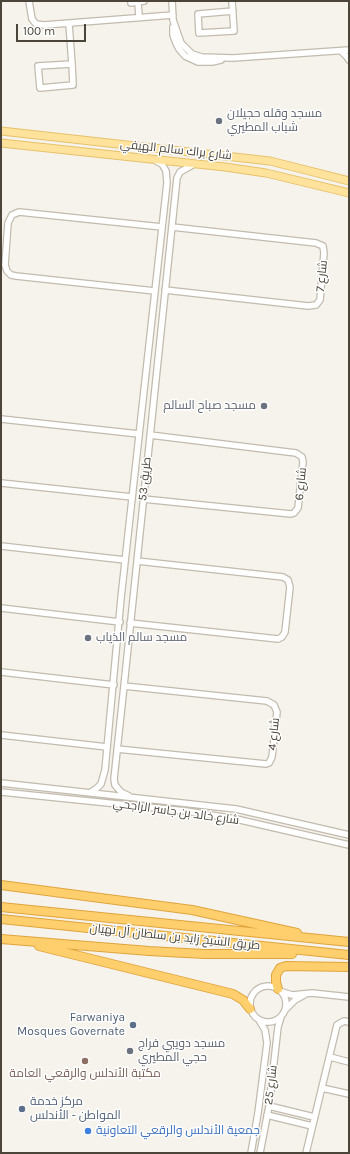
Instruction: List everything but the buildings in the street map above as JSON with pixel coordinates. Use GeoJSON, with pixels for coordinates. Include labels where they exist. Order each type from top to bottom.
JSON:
{"type":"FeatureCollection","features":[{"type":"Feature","properties":{"kind":"highway"},"geometry":{"type":"LineString","coordinates":[[1,885],[192,910],[331,940]]}},
{"type":"Feature","properties":{"kind":"highway","name":"طريق الشيخ زايد بن سلطان آل نهيان"},"geometry":{"type":"LineString","coordinates":[[1,906],[349,942]]}},
{"type":"Feature","properties":{"kind":"highway","name":"طريق الشيخ زايد بن سلطان آل نهيان"},"geometry":{"type":"LineString","coordinates":[[1,919],[349,955]]}},
{"type":"Feature","properties":{"kind":"highway"},"geometry":{"type":"LineString","coordinates":[[1,939],[204,954],[329,953]]}},
{"type":"Feature","properties":{"kind":"highway"},"geometry":{"type":"LineString","coordinates":[[13,939],[233,994],[243,1000],[250,1009]]}},
{"type":"Feature","properties":{"kind":"highway"},"geometry":{"type":"LineString","coordinates":[[280,991],[276,982],[276,975],[278,970],[286,966],[349,967]]}},
{"type":"Feature","properties":{"kind":"main road","name":"شارع براك سالم الهيفي"},"geometry":{"type":"LineString","coordinates":[[1,131],[270,161],[348,179]]}},
{"type":"Feature","properties":{"kind":"main road"},"geometry":{"type":"LineString","coordinates":[[31,146],[31,138],[35,134]]}},
{"type":"Feature","properties":{"kind":"main road","name":"شارع براك سالم الهيفي"},"geometry":{"type":"LineString","coordinates":[[1,143],[154,159],[266,173],[349,193]]}},
{"type":"Feature","properties":{"kind":"main road"},"geometry":{"type":"LineString","coordinates":[[266,173],[272,166],[270,161]]}},
{"type":"Feature","properties":{"kind":"main road"},"geometry":{"type":"LineString","coordinates":[[282,163],[279,169],[282,177]]}},
{"type":"Feature","properties":{"kind":"street"},"geometry":{"type":"LineString","coordinates":[[29,1],[32,19],[36,24],[44,25],[139,17],[173,18]]}},
{"type":"Feature","properties":{"kind":"street"},"geometry":{"type":"LineString","coordinates":[[130,1],[131,3],[144,1]]}},
{"type":"Feature","properties":{"kind":"street"},"geometry":{"type":"LineString","coordinates":[[172,1],[173,18],[179,40],[192,54],[202,57],[228,58],[349,50]]}},
{"type":"Feature","properties":{"kind":"street"},"geometry":{"type":"LineString","coordinates":[[232,1],[233,11],[234,31],[199,33],[198,14],[233,11]]}},
{"type":"Feature","properties":{"kind":"street"},"geometry":{"type":"LineString","coordinates":[[138,2],[139,17]]}},
{"type":"Feature","properties":{"kind":"street"},"geometry":{"type":"LineString","coordinates":[[69,24],[72,64],[73,85],[40,88],[38,66],[72,64]]}},
{"type":"Feature","properties":{"kind":"street"},"geometry":{"type":"LineString","coordinates":[[341,51],[349,60]]}},
{"type":"Feature","properties":{"kind":"street","name":"طريق 53"},"geometry":{"type":"LineString","coordinates":[[91,792],[101,784],[105,770],[125,560],[167,183],[166,171],[162,164],[154,159]]}},
{"type":"Feature","properties":{"kind":"street","name":"طريق 53"},"geometry":{"type":"LineString","coordinates":[[129,796],[121,792],[114,779],[134,582],[176,185],[180,172],[186,167],[195,164]]}},
{"type":"Feature","properties":{"kind":"street"},"geometry":{"type":"LineString","coordinates":[[167,183],[172,182],[176,185]]}},
{"type":"Feature","properties":{"kind":"street"},"geometry":{"type":"LineString","coordinates":[[155,291],[11,275],[7,271],[5,265],[8,223],[12,215],[19,212],[162,227]]}},
{"type":"Feature","properties":{"kind":"street","name":"شارع 7"},"geometry":{"type":"LineString","coordinates":[[165,290],[308,306],[316,305],[320,300],[324,253],[323,246],[316,243],[172,227]]}},
{"type":"Feature","properties":{"kind":"street"},"geometry":{"type":"LineString","coordinates":[[152,324],[156,328],[161,325]]}},
{"type":"Feature","properties":{"kind":"street"},"geometry":{"type":"LineString","coordinates":[[150,339],[155,336],[160,339]]}},
{"type":"Feature","properties":{"kind":"street"},"geometry":{"type":"LineString","coordinates":[[1,419],[139,434]]}},
{"type":"Feature","properties":{"kind":"street","name":"شارع 6"},"geometry":{"type":"LineString","coordinates":[[143,499],[291,514],[298,508],[302,457],[296,452],[150,435]]}},
{"type":"Feature","properties":{"kind":"street"},"geometry":{"type":"LineString","coordinates":[[1,483],[132,497]]}},
{"type":"Feature","properties":{"kind":"street"},"geometry":{"type":"LineString","coordinates":[[1,546],[125,560]]}},
{"type":"Feature","properties":{"kind":"street"},"geometry":{"type":"LineString","coordinates":[[130,623],[278,639],[282,637],[285,632],[290,587],[288,580],[283,577],[137,561]]}},
{"type":"Feature","properties":{"kind":"street"},"geometry":{"type":"LineString","coordinates":[[123,583],[129,588],[134,582]]}},
{"type":"Feature","properties":{"kind":"street"},"geometry":{"type":"LineString","coordinates":[[121,598],[128,594],[133,599]]}},
{"type":"Feature","properties":{"kind":"street"},"geometry":{"type":"LineString","coordinates":[[1,608],[120,622]]}},
{"type":"Feature","properties":{"kind":"street"},"geometry":{"type":"LineString","coordinates":[[1,672],[114,685]]}},
{"type":"Feature","properties":{"kind":"street","name":"شارع 4"},"geometry":{"type":"LineString","coordinates":[[117,749],[266,764],[272,757],[276,707],[270,702],[124,686]]}},
{"type":"Feature","properties":{"kind":"street"},"geometry":{"type":"LineString","coordinates":[[1,735],[107,747]]}},
{"type":"Feature","properties":{"kind":"street"},"geometry":{"type":"LineString","coordinates":[[105,770],[106,773],[111,774],[115,772]]}},
{"type":"Feature","properties":{"kind":"street","name":"شارع خالد بن جاسر الراجحي"},"geometry":{"type":"LineString","coordinates":[[1,783],[236,809],[347,835]]}},
{"type":"Feature","properties":{"kind":"street","name":"شارع خالد بن جاسر الراجحي"},"geometry":{"type":"LineString","coordinates":[[1,792],[178,810],[236,819],[346,845]]}},
{"type":"Feature","properties":{"kind":"street"},"geometry":{"type":"LineString","coordinates":[[236,809],[240,815],[236,819]]}},
{"type":"Feature","properties":{"kind":"street"},"geometry":{"type":"LineString","coordinates":[[346,845],[347,835]]}},
{"type":"Feature","properties":{"kind":"street"},"geometry":{"type":"LineString","coordinates":[[304,995],[295,1000],[286,1008],[281,1017],[276,1021],[270,1022],[259,1020],[253,1015],[250,1009],[250,1000],[253,994],[257,989],[266,986],[272,986],[280,991],[292,995],[317,994],[349,997]]}},
{"type":"Feature","properties":{"kind":"street"},"geometry":{"type":"LineString","coordinates":[[280,991],[286,999],[286,1008]]}},
{"type":"Feature","properties":{"kind":"street","name":"شارع 25"},"geometry":{"type":"LineString","coordinates":[[260,1153],[269,1106],[278,1027],[281,1017]]}},
{"type":"Feature","properties":{"kind":"street","name":"شارع 25"},"geometry":{"type":"LineString","coordinates":[[251,1153],[267,1043],[265,1030],[259,1020]]}},
{"type":"Feature","properties":{"kind":"street"},"geometry":{"type":"LineString","coordinates":[[306,1153],[337,1025],[344,1021],[349,1022]]}},
{"type":"Feature","properties":{"kind":"street"},"geometry":{"type":"LineString","coordinates":[[330,1057],[349,1062]]}},
{"type":"Feature","properties":{"kind":"street"},"geometry":{"type":"LineString","coordinates":[[322,1088],[349,1094]]}},
{"type":"Feature","properties":{"kind":"street"},"geometry":{"type":"LineString","coordinates":[[269,1106],[314,1117]]}},
{"type":"Feature","properties":{"kind":"street"},"geometry":{"type":"LineString","coordinates":[[267,1115],[312,1126]]}},
{"type":"Feature","properties":{"kind":"place","name":"مسجد وقله حجيلان شباب المطيري"},"geometry":{"type":"Point","coordinates":[219,121]}},
{"type":"Feature","properties":{"kind":"place","name":"مسجد صباح السالم"},"geometry":{"type":"Point","coordinates":[264,406]}},
{"type":"Feature","properties":{"kind":"place","name":"مسجد سالم الذياب"},"geometry":{"type":"Point","coordinates":[88,638]}},
{"type":"Feature","properties":{"kind":"place","name":"Farwaniya Mosques Governate"},"geometry":{"type":"Point","coordinates":[133,1025]}},
{"type":"Feature","properties":{"kind":"place","name":"مسجد دويبي فراج حجي المطيري"},"geometry":{"type":"Point","coordinates":[130,1051]}},
{"type":"Feature","properties":{"kind":"place","name":"مكتبة الأندلس والرقعي العامة"},"geometry":{"type":"Point","coordinates":[85,1061]}},
{"type":"Feature","properties":{"kind":"place","name":"مركز خدمة المواطن - الأندلس"},"geometry":{"type":"Point","coordinates":[22,1109]}},
{"type":"Feature","properties":{"kind":"place","name":"جمعية الأندلس والرقعي التعاونية"},"geometry":{"type":"Point","coordinates":[88,1131]}}]}
